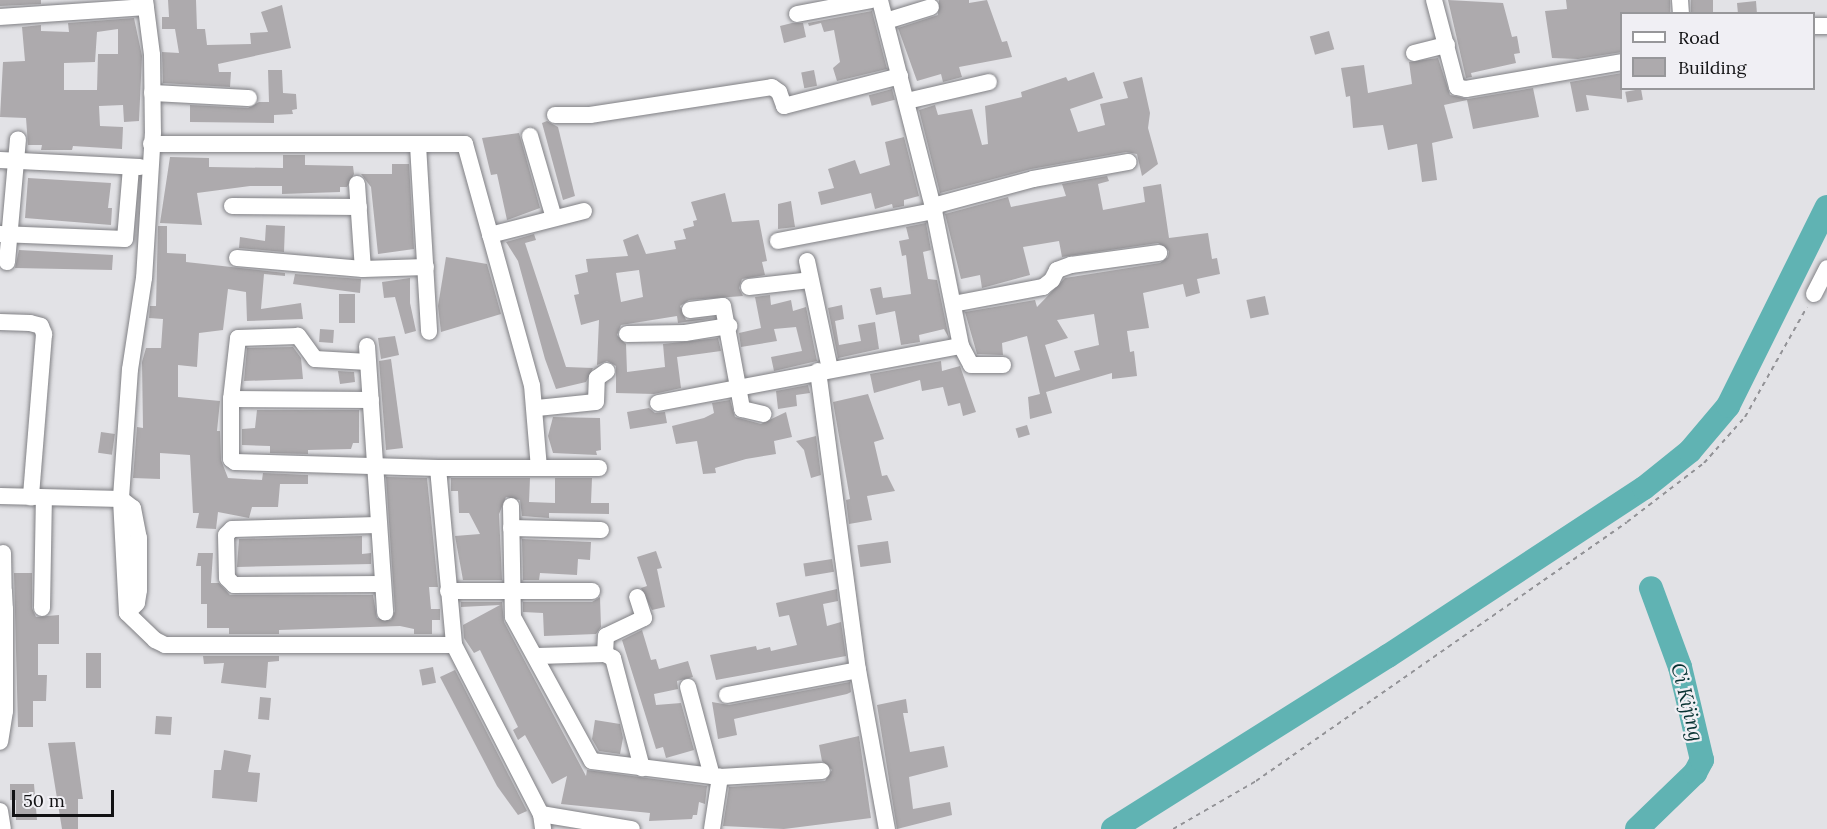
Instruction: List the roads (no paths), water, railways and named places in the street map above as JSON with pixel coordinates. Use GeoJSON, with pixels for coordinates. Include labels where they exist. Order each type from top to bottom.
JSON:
{"type":"FeatureCollection","features":[{"type":"Feature","properties":{"kind":"street"},"geometry":{"type":"LineString","coordinates":[[797,14],[871,0]]}},
{"type":"Feature","properties":{"kind":"street"},"geometry":{"type":"LineString","coordinates":[[880,0],[934,209],[961,346],[971,365],[1002,364]]}},
{"type":"Feature","properties":{"kind":"street"},"geometry":{"type":"LineString","coordinates":[[1434,0],[1447,45],[1454,82],[1466,89],[1620,62]]}},
{"type":"Feature","properties":{"kind":"street"},"geometry":{"type":"LineString","coordinates":[[0,17],[145,3],[152,93],[151,144],[144,278],[130,369],[121,499],[127,613],[155,640],[165,645],[454,645]]}},
{"type":"Feature","properties":{"kind":"street"},"geometry":{"type":"LineString","coordinates":[[886,21],[931,7]]}},
{"type":"Feature","properties":{"kind":"street"},"geometry":{"type":"LineString","coordinates":[[1414,53],[1447,45]]}},
{"type":"Feature","properties":{"kind":"street"},"geometry":{"type":"LineString","coordinates":[[555,114],[590,115],[772,87],[779,92],[784,106],[900,76]]}},
{"type":"Feature","properties":{"kind":"street"},"geometry":{"type":"LineString","coordinates":[[907,101],[989,82]]}},
{"type":"Feature","properties":{"kind":"street"},"geometry":{"type":"LineString","coordinates":[[152,93],[249,98]]}},
{"type":"Feature","properties":{"kind":"street"},"geometry":{"type":"LineString","coordinates":[[530,136],[554,218]]}},
{"type":"Feature","properties":{"kind":"street"},"geometry":{"type":"LineString","coordinates":[[7,262],[5,234],[8,160],[18,139]]}},
{"type":"Feature","properties":{"kind":"street"},"geometry":{"type":"LineString","coordinates":[[151,144],[465,144],[537,408],[538,468]]}},
{"type":"Feature","properties":{"kind":"street"},"geometry":{"type":"LineString","coordinates":[[418,145],[429,332]]}},
{"type":"Feature","properties":{"kind":"street"},"geometry":{"type":"LineString","coordinates":[[8,160],[150,167]]}},
{"type":"Feature","properties":{"kind":"street"},"geometry":{"type":"LineString","coordinates":[[778,241],[934,209],[1033,179],[1128,162]]}},
{"type":"Feature","properties":{"kind":"street"},"geometry":{"type":"LineString","coordinates":[[5,234],[125,239],[131,167]]}},
{"type":"Feature","properties":{"kind":"street"},"geometry":{"type":"LineString","coordinates":[[357,184],[363,269]]}},
{"type":"Feature","properties":{"kind":"street"},"geometry":{"type":"LineString","coordinates":[[232,206],[359,207]]}},
{"type":"Feature","properties":{"kind":"street"},"geometry":{"type":"LineString","coordinates":[[490,236],[584,211]]}},
{"type":"Feature","properties":{"kind":"street"},"geometry":{"type":"LineString","coordinates":[[953,304],[1043,286],[1057,270],[1071,265],[1159,253]]}},
{"type":"Feature","properties":{"kind":"street"},"geometry":{"type":"LineString","coordinates":[[237,258],[363,269],[426,267]]}},
{"type":"Feature","properties":{"kind":"street"},"geometry":{"type":"LineString","coordinates":[[807,261],[824,370],[858,670],[887,829]]}},
{"type":"Feature","properties":{"kind":"street"},"geometry":{"type":"LineString","coordinates":[[1814,294],[1827,268]]}},
{"type":"Feature","properties":{"kind":"street"},"geometry":{"type":"LineString","coordinates":[[749,287],[810,280]]}},
{"type":"Feature","properties":{"kind":"street"},"geometry":{"type":"LineString","coordinates":[[690,310],[721,305],[729,326],[737,386],[744,411],[763,414]]}},
{"type":"Feature","properties":{"kind":"street"},"geometry":{"type":"LineString","coordinates":[[0,322],[30,323],[41,326],[44,334],[37,498],[42,608]]}},
{"type":"Feature","properties":{"kind":"street"},"geometry":{"type":"LineString","coordinates":[[627,334],[685,333],[729,326]]}},
{"type":"Feature","properties":{"kind":"street"},"geometry":{"type":"LineString","coordinates":[[385,612],[377,525],[374,465],[371,400],[367,354],[315,359],[298,336],[242,336],[235,340],[231,399],[231,457],[235,462],[374,465],[438,468],[599,468]]}},
{"type":"Feature","properties":{"kind":"street"},"geometry":{"type":"LineString","coordinates":[[658,404],[737,386],[961,346]]}},
{"type":"Feature","properties":{"kind":"street"},"geometry":{"type":"LineString","coordinates":[[537,408],[596,402],[597,378],[607,371]]}},
{"type":"Feature","properties":{"kind":"street"},"geometry":{"type":"LineString","coordinates":[[231,399],[371,400]]}},
{"type":"Feature","properties":{"kind":"street"},"geometry":{"type":"LineString","coordinates":[[438,468],[454,645],[541,825],[632,829]]}},
{"type":"Feature","properties":{"kind":"street"},"geometry":{"type":"LineString","coordinates":[[0,496],[121,499]]}},
{"type":"Feature","properties":{"kind":"street"},"geometry":{"type":"LineString","coordinates":[[511,506],[513,617],[537,656],[587,757],[601,763],[716,777],[822,771]]}},
{"type":"Feature","properties":{"kind":"street"},"geometry":{"type":"LineString","coordinates":[[377,525],[232,529],[226,535],[227,578],[234,585],[382,584]]}},
{"type":"Feature","properties":{"kind":"street"},"geometry":{"type":"LineString","coordinates":[[511,528],[601,530]]}},
{"type":"Feature","properties":{"kind":"street"},"geometry":{"type":"LineString","coordinates":[[0,742],[5,711],[2,652],[3,553]]}},
{"type":"Feature","properties":{"kind":"street"},"geometry":{"type":"LineString","coordinates":[[448,591],[511,594],[592,591]]}},
{"type":"Feature","properties":{"kind":"street"},"geometry":{"type":"LineString","coordinates":[[605,654],[606,636],[644,618],[637,597]]}},
{"type":"Feature","properties":{"kind":"street"},"geometry":{"type":"LineString","coordinates":[[537,656],[605,654],[617,665],[642,768]]}},
{"type":"Feature","properties":{"kind":"street"},"geometry":{"type":"LineString","coordinates":[[727,695],[858,670]]}},
{"type":"Feature","properties":{"kind":"street"},"geometry":{"type":"LineString","coordinates":[[688,687],[716,777],[712,829]]}},
{"type":"Feature","properties":{"kind":"street"},"geometry":{"type":"LineString","coordinates":[[0,811],[3,829]]}},
{"type":"Feature","properties":{"kind":"waterway"},"geometry":{"type":"LineString","coordinates":[[1113,829],[1388,656],[1644,488],[1690,451],[1728,406],[1827,207]]}},
{"type":"Feature","properties":{"kind":"waterway","name":"Ci Kijing"},"geometry":{"type":"LineString","coordinates":[[1637,829],[1695,773],[1702,760],[1680,667],[1651,588]]}}]}
